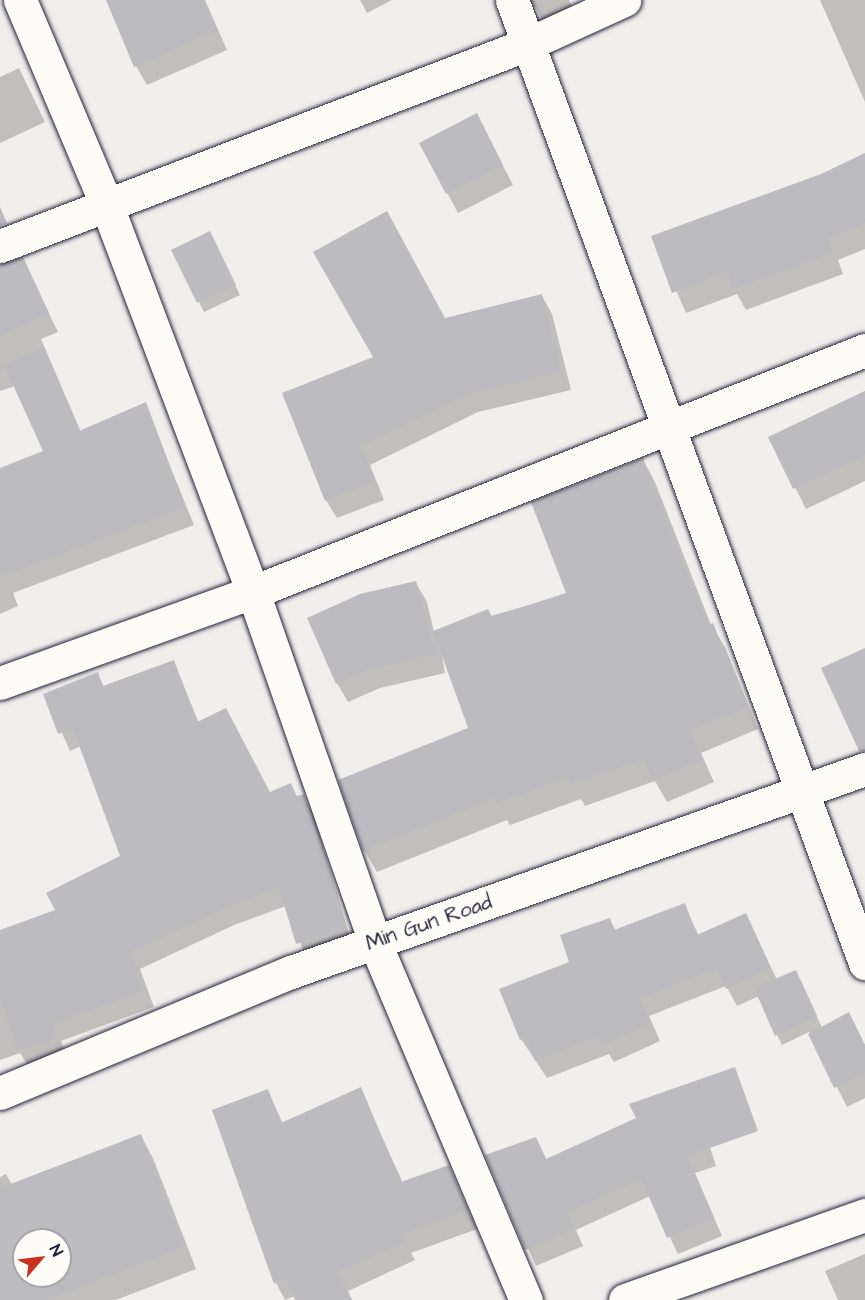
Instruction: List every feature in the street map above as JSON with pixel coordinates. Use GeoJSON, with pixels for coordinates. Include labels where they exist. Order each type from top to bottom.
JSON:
{"type":"FeatureCollection","features":[{"type":"Feature","properties":{"kind":"street"},"geometry":{"type":"LineString","coordinates":[[20,0],[107,206],[253,592],[375,943],[526,1300]]}},
{"type":"Feature","properties":{"kind":"street"},"geometry":{"type":"LineString","coordinates":[[512,0],[865,963]]}},
{"type":"Feature","properties":{"kind":"street"},"geometry":{"type":"LineString","coordinates":[[0,246],[528,44],[624,0]]}},
{"type":"Feature","properties":{"kind":"street"},"geometry":{"type":"LineString","coordinates":[[0,682],[253,592],[865,350]]}},
{"type":"Feature","properties":{"kind":"street","name":"Min Gun Road"},"geometry":{"type":"LineString","coordinates":[[0,1094],[291,972],[865,769]]}},
{"type":"Feature","properties":{"kind":"street"},"geometry":{"type":"LineString","coordinates":[[626,1300],[865,1215]]}},
{"type":"Feature","properties":{"kind":"building"},"geometry":{"type":"Polygon","coordinates":[[[106,0],[203,0],[217,30],[134,67],[106,0]]]}},
{"type":"Feature","properties":{"kind":"building"},"geometry":{"type":"Polygon","coordinates":[[[477,113],[503,165],[446,194],[419,143],[477,113]]]}},
{"type":"Feature","properties":{"kind":"building"},"geometry":{"type":"Polygon","coordinates":[[[865,153],[865,223],[828,239],[833,253],[733,289],[727,272],[672,293],[651,236],[821,174],[865,153]]]}},
{"type":"Feature","properties":{"kind":"building"},"geometry":{"type":"Polygon","coordinates":[[[0,207],[7,223],[0,226],[0,207]]]}},
{"type":"Feature","properties":{"kind":"building"},"geometry":{"type":"Polygon","coordinates":[[[387,211],[445,318],[542,294],[561,371],[467,394],[361,446],[375,481],[325,501],[282,393],[373,357],[313,252],[387,211]]]}},
{"type":"Feature","properties":{"kind":"building"},"geometry":{"type":"Polygon","coordinates":[[[210,231],[236,285],[197,303],[171,250],[210,231]]]}},
{"type":"Feature","properties":{"kind":"building"},"geometry":{"type":"Polygon","coordinates":[[[23,257],[49,313],[0,336],[0,264],[23,257]]]}},
{"type":"Feature","properties":{"kind":"building"},"geometry":{"type":"Polygon","coordinates":[[[44,348],[79,431],[146,402],[185,507],[0,577],[0,468],[43,451],[4,365],[44,348]]]}},
{"type":"Feature","properties":{"kind":"building"},"geometry":{"type":"Polygon","coordinates":[[[865,391],[865,455],[793,489],[768,437],[865,391]]]}},
{"type":"Feature","properties":{"kind":"building"},"geometry":{"type":"Polygon","coordinates":[[[643,458],[708,625],[713,623],[747,707],[690,730],[702,760],[653,780],[644,759],[571,784],[568,777],[496,803],[494,798],[363,851],[338,780],[468,728],[433,631],[488,609],[492,617],[566,593],[531,502],[643,458]]]}},
{"type":"Feature","properties":{"kind":"building"},"geometry":{"type":"Polygon","coordinates":[[[416,581],[435,654],[369,669],[336,684],[307,618],[360,594],[416,581]]]}},
{"type":"Feature","properties":{"kind":"building"},"geometry":{"type":"Polygon","coordinates":[[[865,648],[865,751],[859,751],[821,668],[865,648]]]}},
{"type":"Feature","properties":{"kind":"building"},"geometry":{"type":"Polygon","coordinates":[[[174,660],[197,722],[226,708],[270,792],[291,783],[297,797],[304,794],[345,930],[296,944],[279,888],[224,908],[131,952],[145,990],[53,1024],[57,1038],[18,1051],[0,997],[0,930],[55,910],[46,893],[120,856],[73,729],[58,734],[43,694],[98,672],[103,686],[174,660]]]}},
{"type":"Feature","properties":{"kind":"building"},"geometry":{"type":"Polygon","coordinates":[[[685,903],[697,935],[746,913],[771,968],[726,989],[717,968],[640,998],[651,1023],[602,1045],[598,1036],[535,1061],[527,1037],[520,1040],[499,989],[569,962],[560,935],[610,918],[614,930],[685,903]]]}},
{"type":"Feature","properties":{"kind":"building"},"geometry":{"type":"Polygon","coordinates":[[[796,970],[817,1016],[775,1036],[754,988],[796,970]]]}},
{"type":"Feature","properties":{"kind":"building"},"geometry":{"type":"Polygon","coordinates":[[[849,1012],[865,1045],[865,1073],[834,1088],[808,1034],[849,1012]]]}},
{"type":"Feature","properties":{"kind":"building"},"geometry":{"type":"Polygon","coordinates":[[[735,1067],[758,1131],[687,1156],[714,1218],[667,1238],[641,1179],[568,1212],[575,1229],[525,1250],[485,1155],[536,1137],[546,1159],[636,1118],[629,1104],[735,1067]]]}},
{"type":"Feature","properties":{"kind":"building"},"geometry":{"type":"Polygon","coordinates":[[[361,1087],[401,1182],[449,1165],[468,1210],[402,1234],[406,1241],[338,1272],[352,1300],[295,1300],[285,1278],[274,1284],[212,1110],[268,1089],[281,1123],[361,1087]]]}},
{"type":"Feature","properties":{"kind":"building"},"geometry":{"type":"Polygon","coordinates":[[[141,1134],[185,1246],[47,1300],[0,1300],[0,1188],[141,1134]]]}}]}
